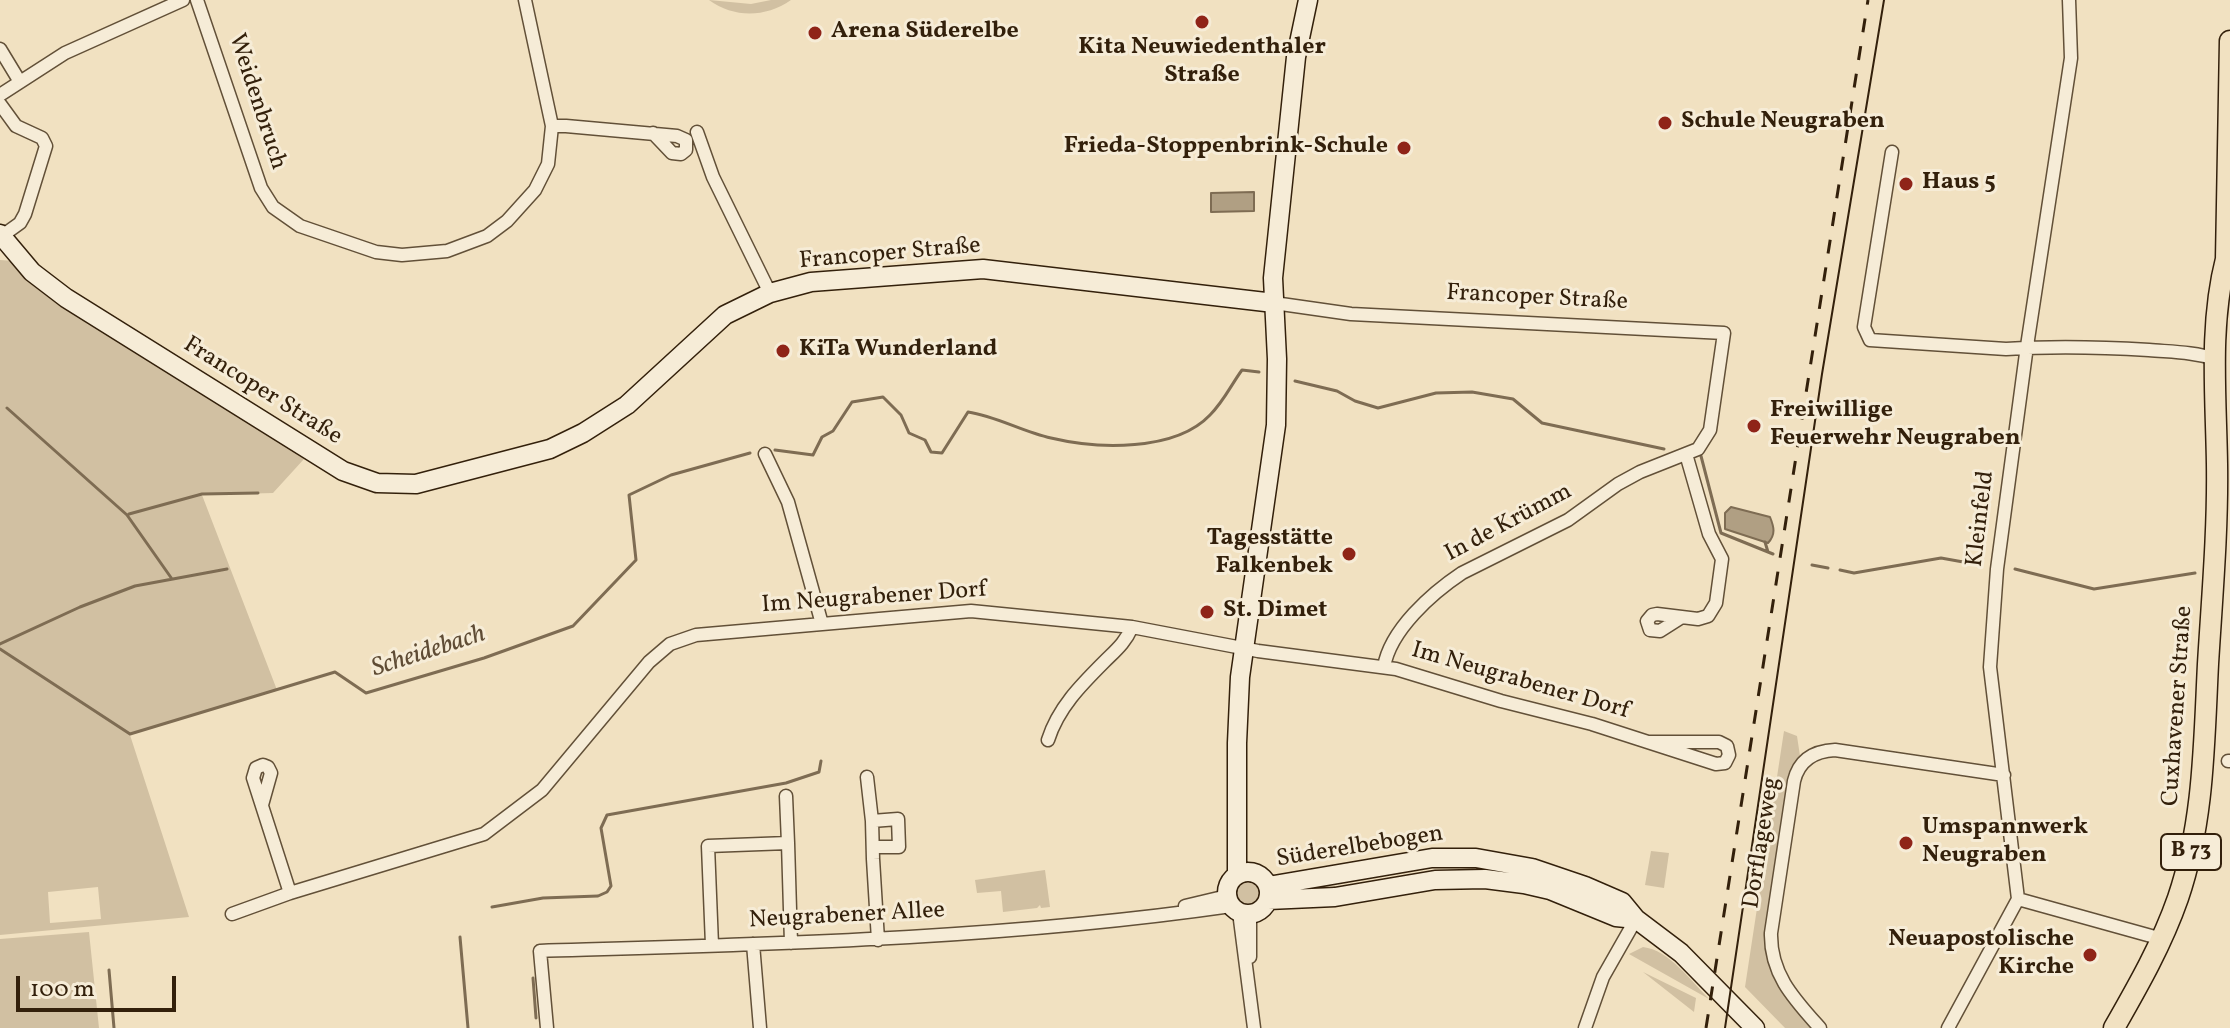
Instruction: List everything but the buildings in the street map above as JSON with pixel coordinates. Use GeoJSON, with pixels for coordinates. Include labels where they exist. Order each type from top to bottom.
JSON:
{"type":"FeatureCollection","features":[{"type":"Feature","properties":{"kind":"main road"},"geometry":{"type":"LineString","coordinates":[[1236,907],[1229,884],[1242,873],[1237,783],[1238,702],[1276,425],[1278,374],[1273,278],[1296,57],[1308,0]]}},
{"type":"Feature","properties":{"kind":"main road","name":"Cuxhavener Straße"},"geometry":{"type":"LineString","coordinates":[[2114,1028],[2162,939],[2185,876],[2199,813],[2217,465],[2214,411],[2223,362],[2219,287],[2228,265],[2230,41]]}},
{"type":"Feature","properties":{"kind":"main road","name":"Francoper Straße"},"geometry":{"type":"LineString","coordinates":[[1,235],[32,272],[66,298],[343,471],[387,485],[416,484],[550,449],[583,433],[646,390],[693,342],[725,315],[770,293],[811,282],[983,269],[1274,303]]}},
{"type":"Feature","properties":{"kind":"main road","name":"Cuxhavener Straße"},"geometry":{"type":"LineString","coordinates":[[2217,465],[2230,416]]}},
{"type":"Feature","properties":{"kind":"main road","name":"Süderelbebogen"},"geometry":{"type":"LineString","coordinates":[[1236,907],[1261,909],[1268,893],[1260,876],[1242,873]]}},
{"type":"Feature","properties":{"kind":"main road","name":"Süderelbebogen"},"geometry":{"type":"LineString","coordinates":[[1268,893],[1325,898],[1435,880],[1485,879],[1550,890],[1616,917],[1636,919],[1681,953],[1755,1028]]}},
{"type":"Feature","properties":{"kind":"street"},"geometry":{"type":"LineString","coordinates":[[0,95],[65,53],[183,0]]}},
{"type":"Feature","properties":{"kind":"street","name":"Weidenbruch"},"geometry":{"type":"LineString","coordinates":[[197,0],[261,188],[273,207],[300,226],[376,252],[402,255],[447,251],[487,236],[507,221],[535,190],[548,164],[552,126],[525,0]]}},
{"type":"Feature","properties":{"kind":"street","name":"Kleinfeld"},"geometry":{"type":"LineString","coordinates":[[2018,899],[1989,671],[1997,569],[2071,58],[2069,0]]}},
{"type":"Feature","properties":{"kind":"street"},"geometry":{"type":"LineString","coordinates":[[0,49],[20,82]]}},
{"type":"Feature","properties":{"kind":"street"},"geometry":{"type":"LineString","coordinates":[[0,104],[16,126],[42,138],[46,146],[25,214],[20,223],[1,235]]}},
{"type":"Feature","properties":{"kind":"street"},"geometry":{"type":"LineString","coordinates":[[552,126],[653,133]]}},
{"type":"Feature","properties":{"kind":"street"},"geometry":{"type":"LineString","coordinates":[[697,132],[713,177],[770,293]]}},
{"type":"Feature","properties":{"kind":"street"},"geometry":{"type":"LineString","coordinates":[[1892,152],[1866,333],[1873,342],[2006,349],[2027,346],[2183,352],[2223,362]]}},
{"type":"Feature","properties":{"kind":"street","name":"Francoper Straße"},"geometry":{"type":"LineString","coordinates":[[1274,303],[1351,314],[1724,333]]}},
{"type":"Feature","properties":{"kind":"street","name":"In de Krümm"},"geometry":{"type":"LineString","coordinates":[[1384,667],[1386,651],[1424,602],[1446,584],[1568,520],[1630,477],[1702,445],[1710,430],[1724,333]]}},
{"type":"Feature","properties":{"kind":"street"},"geometry":{"type":"LineString","coordinates":[[765,454],[794,520],[822,624]]}},
{"type":"Feature","properties":{"kind":"street"},"geometry":{"type":"LineString","coordinates":[[1682,617],[1698,619],[1712,613],[1722,566],[1720,553],[1706,527],[1686,454]]}},
{"type":"Feature","properties":{"kind":"street","name":"Im Neugrabener Dorf"},"geometry":{"type":"LineString","coordinates":[[232,914],[488,831],[542,790],[649,662],[670,644],[696,635],[971,611],[1132,627],[1243,648],[1384,667],[1592,724],[1719,765],[1725,763],[1729,755],[1727,746],[1719,742],[1648,742]]}},
{"type":"Feature","properties":{"kind":"street"},"geometry":{"type":"LineString","coordinates":[[1048,740],[1065,705],[1125,643],[1132,627]]}},
{"type":"Feature","properties":{"kind":"street","name":"Dorflageweg"},"geometry":{"type":"LineString","coordinates":[[1820,1028],[1782,982],[1771,948],[1789,810],[1798,768],[1812,756],[1835,750],[2004,775]]}},
{"type":"Feature","properties":{"kind":"street"},"geometry":{"type":"LineString","coordinates":[[867,777],[878,940]]}},
{"type":"Feature","properties":{"kind":"street"},"geometry":{"type":"LineString","coordinates":[[786,796],[791,943]]}},
{"type":"Feature","properties":{"kind":"street"},"geometry":{"type":"LineString","coordinates":[[262,805],[290,893]]}},
{"type":"Feature","properties":{"kind":"street"},"geometry":{"type":"LineString","coordinates":[[872,821],[898,819],[899,847],[873,847]]}},
{"type":"Feature","properties":{"kind":"street"},"geometry":{"type":"LineString","coordinates":[[712,945],[708,846],[788,843]]}},
{"type":"Feature","properties":{"kind":"street"},"geometry":{"type":"LineString","coordinates":[[1948,1028],[2018,899],[2162,939]]}},
{"type":"Feature","properties":{"kind":"street"},"geometry":{"type":"LineString","coordinates":[[1236,907],[1254,1028]]}},
{"type":"Feature","properties":{"kind":"street","name":"Neugrabener Allee"},"geometry":{"type":"LineString","coordinates":[[547,1028],[540,951],[878,940],[1095,923],[1236,907]]}},
{"type":"Feature","properties":{"kind":"street"},"geometry":{"type":"LineString","coordinates":[[1585,1028],[1600,984],[1636,919]]}},
{"type":"Feature","properties":{"kind":"street"},"geometry":{"type":"LineString","coordinates":[[753,944],[760,1028]]}},
{"type":"Feature","properties":{"kind":"shaded area"},"geometry":{"type":"Polygon","coordinates":[[[709,0],[751,4],[791,0],[771,10],[750,14],[729,10],[709,0]]]}},
{"type":"Feature","properties":{"kind":"shaded area"},"geometry":{"type":"Polygon","coordinates":[[[1254,192],[1254,211],[1211,212],[1211,193],[1254,192]]]}},
{"type":"Feature","properties":{"kind":"shaded area"},"geometry":{"type":"Polygon","coordinates":[[[0,260],[13,261],[136,340],[304,459],[273,493],[202,495],[277,690],[130,735],[189,917],[0,935],[0,260]],[[98,887],[48,892],[50,923],[101,919],[98,887]]]}},
{"type":"Feature","properties":{"kind":"shaded area"},"geometry":{"type":"Polygon","coordinates":[[[1731,507],[1770,517],[1774,530],[1768,543],[1725,529],[1725,513],[1731,507]]]}},
{"type":"Feature","properties":{"kind":"shaded area"},"geometry":{"type":"Polygon","coordinates":[[[1784,731],[1797,736],[1800,756],[1791,771],[1769,961],[1777,983],[1814,1028],[1785,1028],[1745,987],[1784,731]]]}},
{"type":"Feature","properties":{"kind":"shaded area"},"geometry":{"type":"Polygon","coordinates":[[[1651,851],[1669,853],[1664,888],[1645,885],[1651,851]]]}},
{"type":"Feature","properties":{"kind":"shaded area"},"geometry":{"type":"Polygon","coordinates":[[[1045,870],[1050,907],[1041,908],[1040,905],[1003,912],[1001,891],[977,893],[975,880],[1045,870]]]}},
{"type":"Feature","properties":{"kind":"shaded area"},"geometry":{"type":"Polygon","coordinates":[[[1249,880],[1258,884],[1262,893],[1258,902],[1249,906],[1240,902],[1236,893],[1240,884],[1249,880]]]}},
{"type":"Feature","properties":{"kind":"shaded area"},"geometry":{"type":"Polygon","coordinates":[[[89,932],[99,1028],[0,1028],[0,939],[89,932]]]}},
{"type":"Feature","properties":{"kind":"shaded area"},"geometry":{"type":"Polygon","coordinates":[[[1643,947],[1671,960],[1709,999],[1629,954],[1643,947]]]}},
{"type":"Feature","properties":{"kind":"shaded area"},"geometry":{"type":"Polygon","coordinates":[[[1643,972],[1696,998],[1694,1012],[1643,972]]]}},
{"type":"Feature","properties":{"kind":"waterway","name":"Scheidebach"},"geometry":{"type":"LineString","coordinates":[[775,450],[813,455],[822,437],[833,431],[852,402],[883,397],[901,415],[909,433],[925,440],[931,452],[942,453],[968,412],[1070,442],[1112,445],[1156,441],[1177,436],[1210,415],[1242,370],[1259,372]]}},
{"type":"Feature","properties":{"kind":"waterway","name":"Scheidebach"},"geometry":{"type":"LineString","coordinates":[[1295,381],[1337,391],[1378,408],[1436,393],[1472,392],[1513,399],[1542,423],[1664,449]]}},
{"type":"Feature","properties":{"kind":"waterway"},"geometry":{"type":"LineString","coordinates":[[7,408],[127,515],[172,579]]}},
{"type":"Feature","properties":{"kind":"waterway","name":"Scheidebach"},"geometry":{"type":"LineString","coordinates":[[0,649],[130,734],[335,672],[366,693],[484,658],[573,626],[636,560],[629,495],[671,475],[750,453]]}},
{"type":"Feature","properties":{"kind":"waterway","name":"Scheidebach"},"geometry":{"type":"LineString","coordinates":[[1701,456],[1721,533],[1773,554]]}},
{"type":"Feature","properties":{"kind":"waterway"},"geometry":{"type":"LineString","coordinates":[[129,514],[202,494],[258,493]]}},
{"type":"Feature","properties":{"kind":"waterway"},"geometry":{"type":"LineString","coordinates":[[1765,542],[1768,552]]}},
{"type":"Feature","properties":{"kind":"waterway","name":"Scheidebach"},"geometry":{"type":"LineString","coordinates":[[1840,570],[1854,573],[1941,558],[1980,565]]}},
{"type":"Feature","properties":{"kind":"waterway","name":"Scheidebach"},"geometry":{"type":"LineString","coordinates":[[1812,565],[1828,568]]}},
{"type":"Feature","properties":{"kind":"waterway"},"geometry":{"type":"LineString","coordinates":[[0,644],[80,607],[135,586],[227,569]]}},
{"type":"Feature","properties":{"kind":"waterway","name":"Scheidebach"},"geometry":{"type":"LineString","coordinates":[[2015,569],[2094,589],[2195,573]]}},
{"type":"Feature","properties":{"kind":"waterway"},"geometry":{"type":"LineString","coordinates":[[492,907],[543,898],[598,896],[607,892],[611,886],[601,828],[607,815],[786,783],[819,772],[821,761]]}},
{"type":"Feature","properties":{"kind":"waterway"},"geometry":{"type":"LineString","coordinates":[[460,937],[468,1028]]}},
{"type":"Feature","properties":{"kind":"waterway"},"geometry":{"type":"LineString","coordinates":[[109,970],[114,1028]]}},
{"type":"Feature","properties":{"kind":"waterway"},"geometry":{"type":"LineString","coordinates":[[533,978],[536,1018]]}},
{"type":"Feature","properties":{"kind":"tram line"},"geometry":{"type":"LineString","coordinates":[[1725,1028],[1822,374],[1884,0]]}},
{"type":"Feature","properties":{"kind":"railway"},"geometry":{"type":"LineString","coordinates":[[1706,1028],[1868,0]]}},
{"type":"Feature","properties":{"kind":"place","name":"Kita Neuwiedenthaler Straße"},"geometry":{"type":"Point","coordinates":[1202,22]}},
{"type":"Feature","properties":{"kind":"place","name":"Arena Süderelbe"},"geometry":{"type":"Point","coordinates":[815,33]}},
{"type":"Feature","properties":{"kind":"place","name":"Schule Neugraben"},"geometry":{"type":"Point","coordinates":[1665,123]}},
{"type":"Feature","properties":{"kind":"place","name":"Frieda-Stoppenbrink-Schule"},"geometry":{"type":"Point","coordinates":[1404,148]}},
{"type":"Feature","properties":{"kind":"place","name":"Haus 5"},"geometry":{"type":"Point","coordinates":[1906,184]}},
{"type":"Feature","properties":{"kind":"place","name":"KiTa Wunderland"},"geometry":{"type":"Point","coordinates":[783,351]}},
{"type":"Feature","properties":{"kind":"place","name":"Freiwillige Feuerwehr Neugraben"},"geometry":{"type":"Point","coordinates":[1754,426]}},
{"type":"Feature","properties":{"kind":"place","name":"Tagesstätte Falkenbek"},"geometry":{"type":"Point","coordinates":[1349,554]}},
{"type":"Feature","properties":{"kind":"place","name":"St. Dimet"},"geometry":{"type":"Point","coordinates":[1207,612]}},
{"type":"Feature","properties":{"kind":"place","name":"Umspannwerk Neugraben"},"geometry":{"type":"Point","coordinates":[1906,843]}},
{"type":"Feature","properties":{"kind":"place","name":"Neuapostolische Kirche"},"geometry":{"type":"Point","coordinates":[2090,955]}}]}
